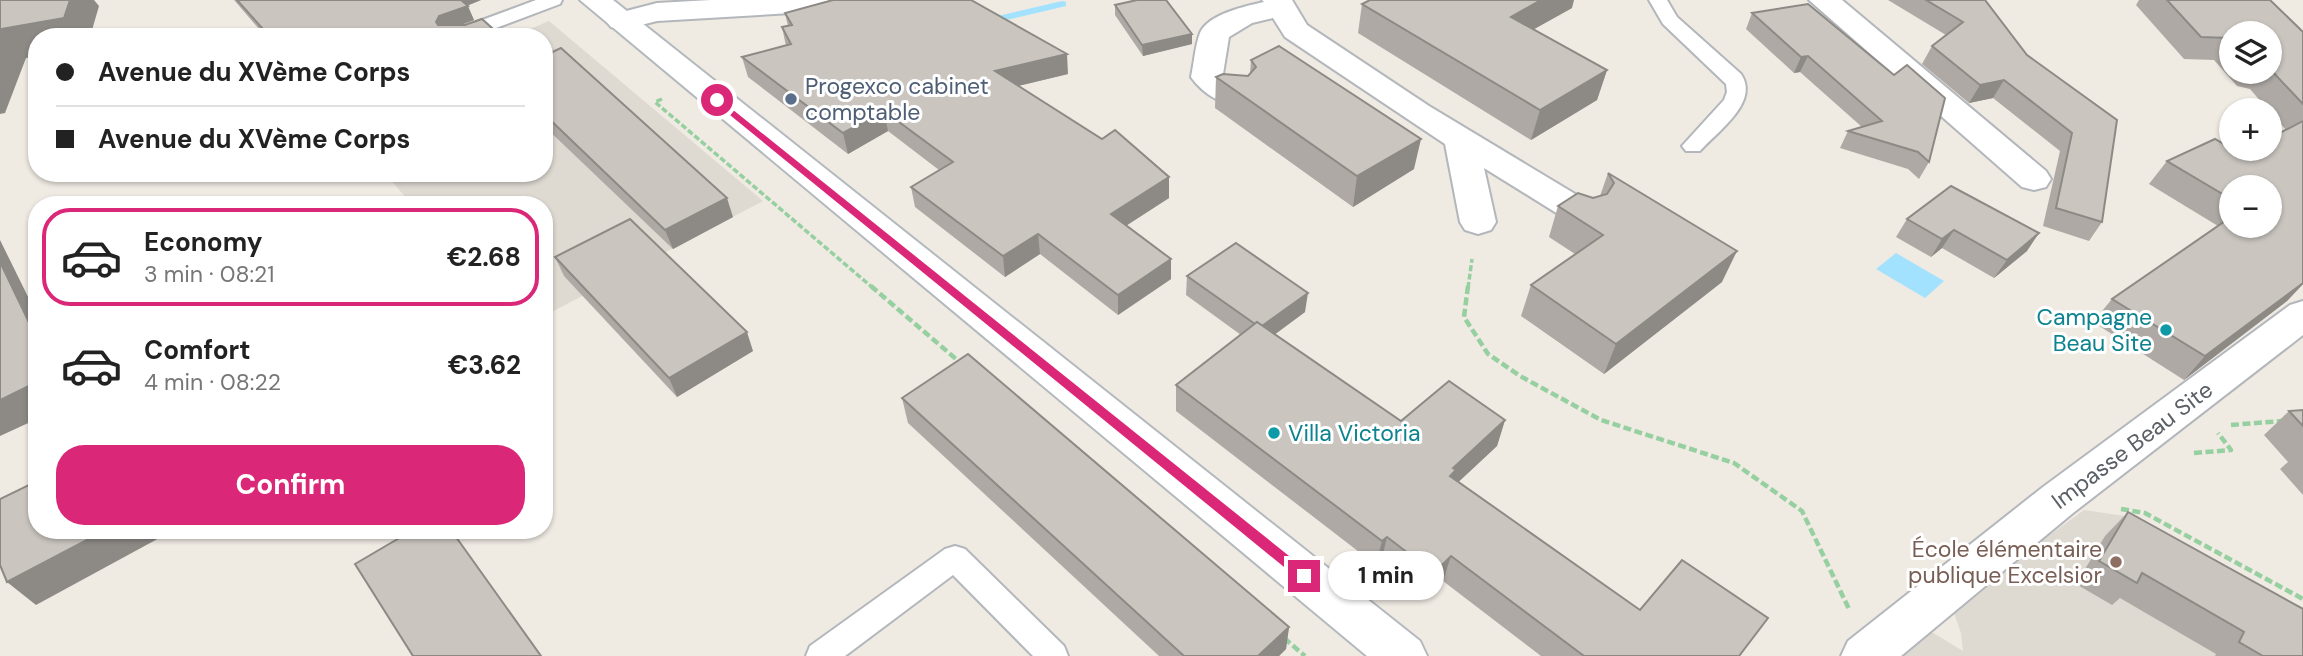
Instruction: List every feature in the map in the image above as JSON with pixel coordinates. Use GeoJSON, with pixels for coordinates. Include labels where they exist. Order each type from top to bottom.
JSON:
{"type":"FeatureCollection","features":[{"type":"Feature","properties":{"kind":"street"},"geometry":{"type":"LineString","coordinates":[[608,10],[657,12],[859,0]]}},
{"type":"Feature","properties":{"kind":"street"},"geometry":{"type":"LineString","coordinates":[[1824,0],[2035,179]]}},
{"type":"Feature","properties":{"kind":"street"},"geometry":{"type":"LineString","coordinates":[[1235,97],[1207,77],[1215,33],[1242,16],[1279,4],[1296,30],[1461,139],[1583,214]]}},
{"type":"Feature","properties":{"kind":"street"},"geometry":{"type":"LineString","coordinates":[[608,10],[1403,656]]}},
{"type":"Feature","properties":{"kind":"street"},"geometry":{"type":"LineString","coordinates":[[1461,139],[1478,222]]}},
{"type":"Feature","properties":{"kind":"street","name":"Impasse Beau Site"},"geometry":{"type":"LineString","coordinates":[[1869,652],[2058,500],[2303,315]]}},
{"type":"Feature","properties":{"kind":"lane"},"geometry":{"type":"LineString","coordinates":[[478,28],[553,0]]}},
{"type":"Feature","properties":{"kind":"lane"},"geometry":{"type":"LineString","coordinates":[[1658,0],[1670,20],[1734,78],[1738,86],[1737,93],[1693,146]]}},
{"type":"Feature","properties":{"kind":"lane"},"geometry":{"type":"LineString","coordinates":[[821,656],[955,558],[1053,656]]}},
{"type":"Feature","properties":{"kind":"path"},"geometry":{"type":"LineString","coordinates":[[696,83],[655,103],[970,371]]}},
{"type":"Feature","properties":{"kind":"path"},"geometry":{"type":"LineString","coordinates":[[1478,222],[1464,317],[1488,354],[1520,376],[1601,420],[1734,463],[1802,511],[1869,652]]}},
{"type":"Feature","properties":{"kind":"path"},"geometry":{"type":"LineString","coordinates":[[2058,500],[2145,513],[2303,599]]}},
{"type":"Feature","properties":{"kind":"path"},"geometry":{"type":"LineString","coordinates":[[1273,629],[1305,656]]}},
{"type":"Feature","properties":{"kind":"shaded area"},"geometry":{"type":"Polygon","coordinates":[[[549,21],[763,201],[553,311],[553,196],[404,196],[393,182],[553,182],[553,28],[533,28],[549,21]]]}},
{"type":"Feature","properties":{"kind":"shaded area","name":"École élémentaire publique Excelsior"},"geometry":{"type":"Polygon","coordinates":[[[2084,510],[2138,518],[2303,608],[2303,656],[1895,656],[1925,628],[1963,651],[1961,633],[1952,607],[2084,510]]]}},
{"type":"Feature","properties":{"kind":"water"},"geometry":{"type":"Polygon","coordinates":[[[1896,253],[1944,281],[1925,298],[1876,269],[1896,253]]]}},
{"type":"Feature","properties":{"kind":"building"},"geometry":{"type":"Polygon","coordinates":[[[0,0],[70,0],[64,18],[2,29],[0,34],[0,0]]]}},
{"type":"Feature","properties":{"kind":"building"},"geometry":{"type":"Polygon","coordinates":[[[237,0],[461,0],[468,6],[439,16],[436,22],[438,25],[465,25],[482,19],[492,28],[262,28],[237,0]]]}},
{"type":"Feature","properties":{"kind":"building"},"geometry":{"type":"Polygon","coordinates":[[[833,0],[971,0],[1067,54],[995,71],[1102,139],[1115,130],[1169,177],[1111,214],[1171,259],[1118,295],[1038,234],[1003,256],[911,187],[953,162],[884,111],[843,133],[742,57],[791,44],[782,27],[792,25],[785,13],[833,0]]]}},
{"type":"Feature","properties":{"kind":"building"},"geometry":{"type":"Polygon","coordinates":[[[1137,0],[1166,0],[1192,34],[1142,45],[1115,5],[1137,0]]]}},
{"type":"Feature","properties":{"kind":"building"},"geometry":{"type":"Polygon","coordinates":[[[1370,0],[1541,0],[1511,17],[1607,70],[1540,110],[1362,4],[1370,0]]]}},
{"type":"Feature","properties":{"kind":"building"},"geometry":{"type":"Polygon","coordinates":[[[1926,0],[1985,0],[2027,55],[2117,120],[2102,222],[2056,208],[2072,133],[2004,80],[1980,85],[1932,46],[1963,22],[1926,0]]]}},
{"type":"Feature","properties":{"kind":"building"},"geometry":{"type":"Polygon","coordinates":[[[2167,0],[2270,0],[2303,32],[2303,104],[2282,82],[2282,21],[2219,21],[2219,38],[2201,37],[2167,0]]]}},
{"type":"Feature","properties":{"kind":"building"},"geometry":{"type":"Polygon","coordinates":[[[1808,4],[1894,75],[1907,65],[1945,98],[1929,162],[1918,152],[1848,131],[1882,121],[1808,56],[1801,57],[1752,13],[1808,4]]]}},
{"type":"Feature","properties":{"kind":"building"},"geometry":{"type":"Polygon","coordinates":[[[1279,46],[1421,139],[1357,176],[1216,77],[1223,74],[1248,76],[1256,67],[1251,60],[1279,46]]]}},
{"type":"Feature","properties":{"kind":"building"},"geometry":{"type":"Polygon","coordinates":[[[561,48],[727,198],[665,230],[553,123],[553,52],[561,48]]]}},
{"type":"Feature","properties":{"kind":"building"},"geometry":{"type":"Polygon","coordinates":[[[2303,121],[2303,283],[2205,356],[2112,299],[2219,225],[2219,238],[2282,238],[2282,175],[2219,175],[2219,192],[2167,161],[2215,139],[2219,141],[2219,161],[2282,161],[2282,132],[2303,121]]]}},
{"type":"Feature","properties":{"kind":"building"},"geometry":{"type":"Polygon","coordinates":[[[1608,173],[1737,251],[1616,344],[1531,285],[1603,235],[1558,206],[1578,193],[1593,198],[1607,194],[1614,183],[1608,173]]]}},
{"type":"Feature","properties":{"kind":"building"},"geometry":{"type":"Polygon","coordinates":[[[1951,186],[2039,233],[2007,260],[1954,230],[1942,239],[1907,219],[1951,186]]]}},
{"type":"Feature","properties":{"kind":"building"},"geometry":{"type":"Polygon","coordinates":[[[630,219],[747,332],[669,378],[555,257],[630,219]]]}},
{"type":"Feature","properties":{"kind":"building"},"geometry":{"type":"Polygon","coordinates":[[[1236,243],[1308,293],[1262,326],[1257,322],[1255,324],[1187,276],[1236,243]]]}},
{"type":"Feature","properties":{"kind":"building"},"geometry":{"type":"Polygon","coordinates":[[[0,262],[28,320],[28,386],[0,400],[0,262]]]}},
{"type":"Feature","properties":{"kind":"building"},"geometry":{"type":"Polygon","coordinates":[[[1257,322],[1401,421],[1449,381],[1505,420],[1453,468],[1456,470],[1450,476],[1640,610],[1682,560],[1768,618],[1739,656],[1584,656],[1451,556],[1434,573],[1387,537],[1382,541],[1176,385],[1257,322]]]}},
{"type":"Feature","properties":{"kind":"building"},"geometry":{"type":"Polygon","coordinates":[[[968,354],[1289,627],[1258,656],[1184,656],[902,398],[968,354]]]}},
{"type":"Feature","properties":{"kind":"building"},"geometry":{"type":"Polygon","coordinates":[[[2303,410],[2303,426],[2289,411],[2303,410]]]}},
{"type":"Feature","properties":{"kind":"building"},"geometry":{"type":"Polygon","coordinates":[[[28,485],[28,539],[89,539],[7,582],[0,565],[0,499],[28,485]]]}},
{"type":"Feature","properties":{"kind":"building"},"geometry":{"type":"Polygon","coordinates":[[[2128,512],[2303,609],[2303,656],[2263,656],[2239,642],[2244,632],[2142,573],[2137,583],[2099,561],[2128,512]]]}},
{"type":"Feature","properties":{"kind":"building"},"geometry":{"type":"Polygon","coordinates":[[[398,539],[457,539],[541,656],[413,656],[355,564],[398,539]]]}},
{"type":"Feature","properties":{"kind":"waterway"},"geometry":{"type":"LineString","coordinates":[[985,22],[1062,4]]}},
{"type":"Feature","properties":{"kind":"place","name":"Progexco cabinet comptable"},"geometry":{"type":"Point","coordinates":[791,99]}},
{"type":"Feature","properties":{"kind":"place","name":"Campagne Beau Site"},"geometry":{"type":"Point","coordinates":[2166,330]}},
{"type":"Feature","properties":{"kind":"place","name":"Villa Victoria"},"geometry":{"type":"Point","coordinates":[1274,433]}},
{"type":"Feature","properties":{"kind":"place","name":"École élémentaire publique Excelsior"},"geometry":{"type":"Point","coordinates":[2116,562]}},
{"type":"Feature","properties":{"kind":"route"},"geometry":{"type":"LineString","coordinates":[[717,100],[1304,576]]}}]}
